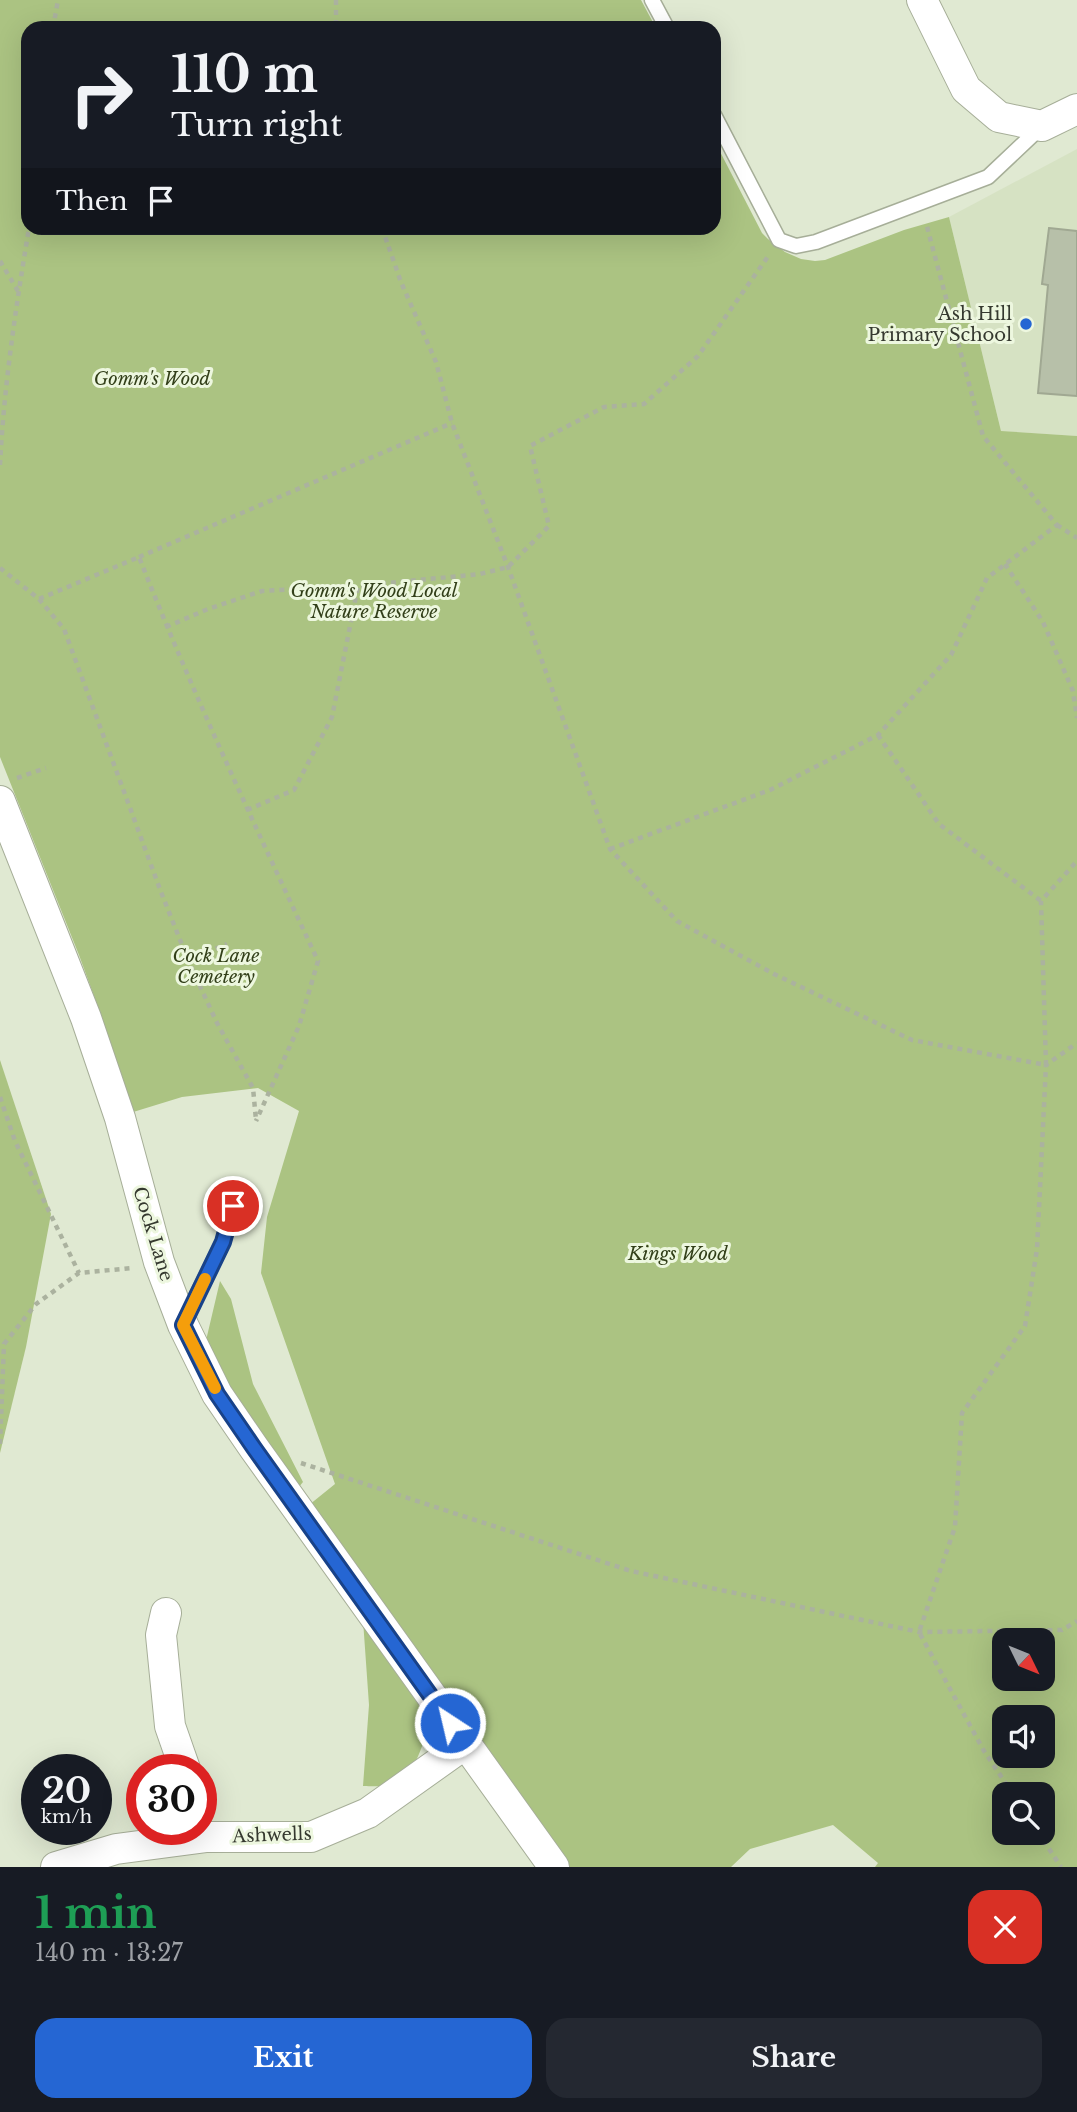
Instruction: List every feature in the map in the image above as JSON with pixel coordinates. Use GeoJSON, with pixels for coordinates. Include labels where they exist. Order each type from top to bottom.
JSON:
{"type":"FeatureCollection","features":[{"type":"Feature","properties":{"kind":"street"},"geometry":{"type":"LineString","coordinates":[[922,0],[966,89],[999,117],[1042,126],[1077,109]]}},
{"type":"Feature","properties":{"kind":"street","name":"Cock Lane"},"geometry":{"type":"LineString","coordinates":[[6,790],[120,1118],[159,1262],[183,1325],[217,1394],[554,1867]]}},
{"type":"Feature","properties":{"kind":"street"},"geometry":{"type":"LineString","coordinates":[[166,1614],[161,1635],[170,1726],[180,1754]]}},
{"type":"Feature","properties":{"kind":"street","name":"Ashwells"},"geometry":{"type":"LineString","coordinates":[[217,1829],[311,1837],[368,1813],[466,1744]]}},
{"type":"Feature","properties":{"kind":"street","name":"Ashwells"},"geometry":{"type":"LineString","coordinates":[[56,1867],[133,1845]]}},
{"type":"Feature","properties":{"kind":"lane"},"geometry":{"type":"LineString","coordinates":[[652,0],[663,21]]}},
{"type":"Feature","properties":{"kind":"lane"},"geometry":{"type":"LineString","coordinates":[[721,128],[779,240],[796,246],[816,242],[988,177],[1042,126]]}},
{"type":"Feature","properties":{"kind":"lane"},"geometry":{"type":"LineString","coordinates":[[183,1325],[223,1242],[233,1206]]}},
{"type":"Feature","properties":{"kind":"path"},"geometry":{"type":"LineString","coordinates":[[54,21],[58,0]]}},
{"type":"Feature","properties":{"kind":"path"},"geometry":{"type":"LineString","coordinates":[[336,0],[336,21]]}},
{"type":"Feature","properties":{"kind":"path"},"geometry":{"type":"LineString","coordinates":[[919,202],[983,436],[1056,525],[1077,538]]}},
{"type":"Feature","properties":{"kind":"path"},"geometry":{"type":"LineString","coordinates":[[0,465],[2,416],[28,235]]}},
{"type":"Feature","properties":{"kind":"path"},"geometry":{"type":"LineString","coordinates":[[384,235],[401,282],[436,362],[452,423],[508,566],[610,849],[677,921],[774,974],[912,1040],[1046,1065],[1077,1043]]}},
{"type":"Feature","properties":{"kind":"path"},"geometry":{"type":"LineString","coordinates":[[166,627],[208,609],[262,591],[358,586],[480,574],[508,566],[549,526],[530,446],[604,407],[645,404],[698,356],[779,240]]}},
{"type":"Feature","properties":{"kind":"path"},"geometry":{"type":"LineString","coordinates":[[0,261],[19,291]]}},
{"type":"Feature","properties":{"kind":"path"},"geometry":{"type":"LineString","coordinates":[[39,599],[452,423]]}},
{"type":"Feature","properties":{"kind":"path"},"geometry":{"type":"LineString","coordinates":[[610,849],[770,790],[878,735],[951,655],[987,578],[1056,525]]}},
{"type":"Feature","properties":{"kind":"path"},"geometry":{"type":"LineString","coordinates":[[0,568],[39,599],[64,629],[160,892],[188,960],[217,1023],[253,1088],[256,1121],[299,1027],[318,961],[247,810],[166,627],[139,557]]}},
{"type":"Feature","properties":{"kind":"path"},"geometry":{"type":"LineString","coordinates":[[1005,564],[1043,622],[1073,691],[1077,718]]}},
{"type":"Feature","properties":{"kind":"path"},"geometry":{"type":"LineString","coordinates":[[247,810],[294,790],[332,717],[358,586]]}},
{"type":"Feature","properties":{"kind":"path"},"geometry":{"type":"LineString","coordinates":[[878,735],[939,824],[1041,901]]}},
{"type":"Feature","properties":{"kind":"path"},"geometry":{"type":"LineString","coordinates":[[6,790],[46,768]]}},
{"type":"Feature","properties":{"kind":"path"},"geometry":{"type":"LineString","coordinates":[[1005,1782],[984,1751],[919,1632],[955,1527],[962,1413],[1025,1326],[1037,1249],[1046,1065],[1041,901],[1077,861]]}},
{"type":"Feature","properties":{"kind":"path"},"geometry":{"type":"LineString","coordinates":[[188,960],[227,944]]}},
{"type":"Feature","properties":{"kind":"path"},"geometry":{"type":"LineString","coordinates":[[0,1097],[15,1140],[79,1273]]}},
{"type":"Feature","properties":{"kind":"path"},"geometry":{"type":"LineString","coordinates":[[0,1444],[4,1344],[36,1304],[79,1273],[149,1267],[159,1262]]}},
{"type":"Feature","properties":{"kind":"path"},"geometry":{"type":"LineString","coordinates":[[254,1448],[631,1571],[919,1632],[1062,1630],[1077,1621]]}},
{"type":"Feature","properties":{"kind":"path"},"geometry":{"type":"LineString","coordinates":[[1047,1845],[1061,1867]]}},
{"type":"Feature","properties":{"kind":"shaded area","name":"Ash Hill Primary School"},"geometry":{"type":"Polygon","coordinates":[[[1077,149],[1077,436],[1001,431],[949,217],[1077,149]]]}},
{"type":"Feature","properties":{"kind":"green space","name":"Kings Wood"},"geometry":{"type":"Polygon","coordinates":[[[0,0],[641,0],[652,21],[21,21],[21,235],[721,235],[721,154],[762,233],[785,252],[801,259],[825,260],[904,230],[949,217],[1001,431],[1077,436],[1077,1867],[875,1867],[878,1863],[833,1825],[750,1849],[731,1867],[561,1867],[309,1505],[335,1484],[261,1273],[267,1217],[299,1111],[258,1088],[182,1097],[130,1113],[101,1015],[0,757],[0,0]]]}},
{"type":"Feature","properties":{"kind":"green space"},"geometry":{"type":"Polygon","coordinates":[[[0,1060],[51,1214],[26,1347],[0,1453],[0,1060]]]}},
{"type":"Feature","properties":{"kind":"green space"},"geometry":{"type":"Polygon","coordinates":[[[220,1281],[231,1299],[253,1384],[303,1482],[298,1488],[204,1349],[220,1281]]]}},
{"type":"Feature","properties":{"kind":"green space"},"geometry":{"type":"Polygon","coordinates":[[[363,1620],[407,1682],[422,1716],[424,1733],[417,1759],[407,1771],[383,1786],[363,1786],[369,1705],[363,1620]]]}},
{"type":"Feature","properties":{"kind":"building"},"geometry":{"type":"Polygon","coordinates":[[[1049,228],[1077,231],[1077,396],[1038,393],[1048,285],[1042,284],[1049,228]]]}},
{"type":"Feature","properties":{"kind":"slow traffic"},"geometry":{"type":"LineString","coordinates":[[205,1279],[183,1325],[215,1388]]}},
{"type":"Feature","properties":{"kind":"place","name":"Ash Hill Primary School"},"geometry":{"type":"Point","coordinates":[1026,324]}},
{"type":"Feature","properties":{"kind":"route"},"geometry":{"type":"LineString","coordinates":[[233,1206],[223,1242],[183,1325],[217,1394],[450,1723]]}},
{"type":"Feature","properties":{"kind":"park label","name":"Gomm's Wood"},"geometry":{"type":"Point","coordinates":[152,379]}},
{"type":"Feature","properties":{"kind":"park label","name":"Gomm's Wood Local Nature Reserve"},"geometry":{"type":"Point","coordinates":[374,601]}},
{"type":"Feature","properties":{"kind":"park label","name":"Cock Lane Cemetery"},"geometry":{"type":"Point","coordinates":[216,966]}}]}
